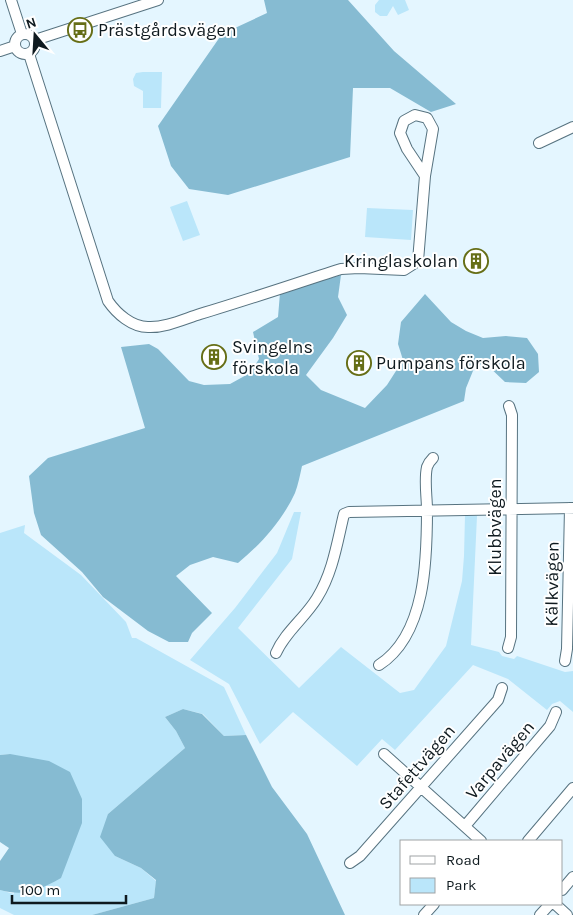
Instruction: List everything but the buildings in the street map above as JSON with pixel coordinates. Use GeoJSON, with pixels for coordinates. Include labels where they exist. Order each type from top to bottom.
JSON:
{"type":"FeatureCollection","features":[{"type":"Feature","properties":{"kind":"street"},"geometry":{"type":"LineString","coordinates":[[12,0],[22,34]]}},
{"type":"Feature","properties":{"kind":"street"},"geometry":{"type":"LineString","coordinates":[[35,40],[158,0]]}},
{"type":"Feature","properties":{"kind":"street"},"geometry":{"type":"LineString","coordinates":[[22,34],[31,35],[35,40],[34,50],[28,54],[22,54],[15,46],[15,40],[22,34]]}},
{"type":"Feature","properties":{"kind":"street"},"geometry":{"type":"LineString","coordinates":[[0,51],[15,46]]}},
{"type":"Feature","properties":{"kind":"street"},"geometry":{"type":"LineString","coordinates":[[28,54],[108,301],[118,314],[146,327],[166,325],[341,268],[404,270],[418,261],[425,176],[433,130],[427,118],[415,115],[404,121],[400,133],[407,149],[425,176]]}},
{"type":"Feature","properties":{"kind":"street"},"geometry":{"type":"LineString","coordinates":[[538,142],[573,127]]}},
{"type":"Feature","properties":{"kind":"street","name":"Klubbvägen"},"geometry":{"type":"LineString","coordinates":[[508,648],[511,637],[512,509],[512,414],[509,406]]}},
{"type":"Feature","properties":{"kind":"street"},"geometry":{"type":"LineString","coordinates":[[379,665],[391,657],[400,646],[413,622],[422,590],[427,511],[427,466],[432,458]]}},
{"type":"Feature","properties":{"kind":"street"},"geometry":{"type":"LineString","coordinates":[[276,653],[280,643],[307,613],[318,597],[329,574],[344,514],[348,512],[571,508]]}},
{"type":"Feature","properties":{"kind":"street","name":"Kälkvägen"},"geometry":{"type":"LineString","coordinates":[[565,661],[567,649],[571,508]]}},
{"type":"Feature","properties":{"kind":"street","name":"Stafettvägen"},"geometry":{"type":"LineString","coordinates":[[350,863],[360,856],[498,700],[502,688]]}},
{"type":"Feature","properties":{"kind":"street","name":"Varpavägen"},"geometry":{"type":"LineString","coordinates":[[465,826],[550,726],[556,712]]}},
{"type":"Feature","properties":{"kind":"street"},"geometry":{"type":"LineString","coordinates":[[384,754],[480,840]]}},
{"type":"Feature","properties":{"kind":"street"},"geometry":{"type":"LineString","coordinates":[[529,840],[573,788]]}},
{"type":"Feature","properties":{"kind":"street"},"geometry":{"type":"LineString","coordinates":[[563,889],[573,877]]}},
{"type":"Feature","properties":{"kind":"street"},"geometry":{"type":"LineString","coordinates":[[424,915],[433,905]]}},
{"type":"Feature","properties":{"kind":"street"},"geometry":{"type":"LineString","coordinates":[[540,915],[549,905]]}},
{"type":"Feature","properties":{"kind":"street"},"geometry":{"type":"LineString","coordinates":[[556,905],[566,915]]}},
{"type":"Feature","properties":{"kind":"green space"},"geometry":{"type":"Polygon","coordinates":[[[379,0],[405,0],[409,10],[398,15],[393,6],[387,16],[380,16],[375,12],[375,5],[379,0]]]}},
{"type":"Feature","properties":{"kind":"green space"},"geometry":{"type":"Polygon","coordinates":[[[162,72],[161,108],[143,108],[143,91],[134,86],[133,79],[136,73],[162,72]]]}},
{"type":"Feature","properties":{"kind":"green space"},"geometry":{"type":"Polygon","coordinates":[[[187,201],[200,235],[183,241],[170,207],[187,201]]]}},
{"type":"Feature","properties":{"kind":"green space"},"geometry":{"type":"Polygon","coordinates":[[[367,208],[413,210],[411,240],[365,237],[367,208]]]}},
{"type":"Feature","properties":{"kind":"green space"},"geometry":{"type":"Polygon","coordinates":[[[294,512],[301,512],[292,559],[238,628],[299,688],[341,647],[400,693],[414,690],[446,646],[462,581],[465,515],[477,516],[471,645],[499,652],[502,656],[514,659],[517,656],[565,672],[573,671],[573,712],[560,701],[552,704],[547,710],[508,679],[473,665],[395,750],[382,739],[357,766],[293,712],[260,744],[229,684],[190,660],[235,608],[277,553],[294,512]]]}},
{"type":"Feature","properties":{"kind":"green space"},"geometry":{"type":"Polygon","coordinates":[[[25,525],[24,533],[81,575],[126,622],[132,638],[136,638],[224,687],[246,735],[224,736],[203,714],[183,709],[165,717],[176,731],[185,748],[108,814],[115,856],[141,868],[156,881],[154,898],[92,915],[14,915],[0,908],[0,890],[14,894],[10,754],[0,755],[0,533],[25,525]]]}},
{"type":"Feature","properties":{"kind":"shaded area"},"geometry":{"type":"Polygon","coordinates":[[[264,0],[348,0],[394,51],[456,104],[431,112],[390,88],[353,88],[350,157],[228,195],[189,189],[171,166],[158,126],[222,34],[267,13],[264,0]]]}},
{"type":"Feature","properties":{"kind":"shaded area"},"geometry":{"type":"Polygon","coordinates":[[[341,275],[338,297],[347,315],[306,375],[321,390],[365,408],[387,385],[403,360],[398,344],[401,322],[425,294],[451,322],[466,331],[483,338],[506,336],[527,338],[538,354],[539,372],[526,383],[505,382],[485,363],[475,366],[466,388],[464,401],[302,466],[295,493],[284,513],[263,540],[247,556],[238,563],[213,557],[190,565],[176,576],[212,613],[192,633],[188,642],[169,642],[148,631],[103,597],[82,572],[41,535],[34,513],[29,476],[48,458],[145,428],[121,347],[149,344],[158,349],[189,381],[204,385],[230,384],[250,373],[259,359],[253,332],[278,317],[280,293],[341,275]]]}},
{"type":"Feature","properties":{"kind":"shaded area"},"geometry":{"type":"Polygon","coordinates":[[[183,709],[202,714],[224,736],[246,735],[272,787],[307,834],[345,915],[92,915],[154,898],[156,880],[141,868],[115,856],[100,837],[108,814],[185,748],[176,731],[165,717],[183,709]]]}},
{"type":"Feature","properties":{"kind":"shaded area"},"geometry":{"type":"Polygon","coordinates":[[[10,754],[49,761],[70,772],[82,799],[82,823],[61,878],[39,889],[17,893],[0,890],[0,861],[9,848],[0,842],[0,755],[10,754]]]}},
{"type":"Feature","properties":{"kind":"place","name":"Prästgårdsvägen"},"geometry":{"type":"Point","coordinates":[80,30]}},
{"type":"Feature","properties":{"kind":"place","name":"Kringlaskolan"},"geometry":{"type":"Point","coordinates":[476,261]}},
{"type":"Feature","properties":{"kind":"place","name":"Svingelns förskola"},"geometry":{"type":"Point","coordinates":[214,357]}},
{"type":"Feature","properties":{"kind":"place","name":"Pumpans förskola"},"geometry":{"type":"Point","coordinates":[359,363]}}]}
